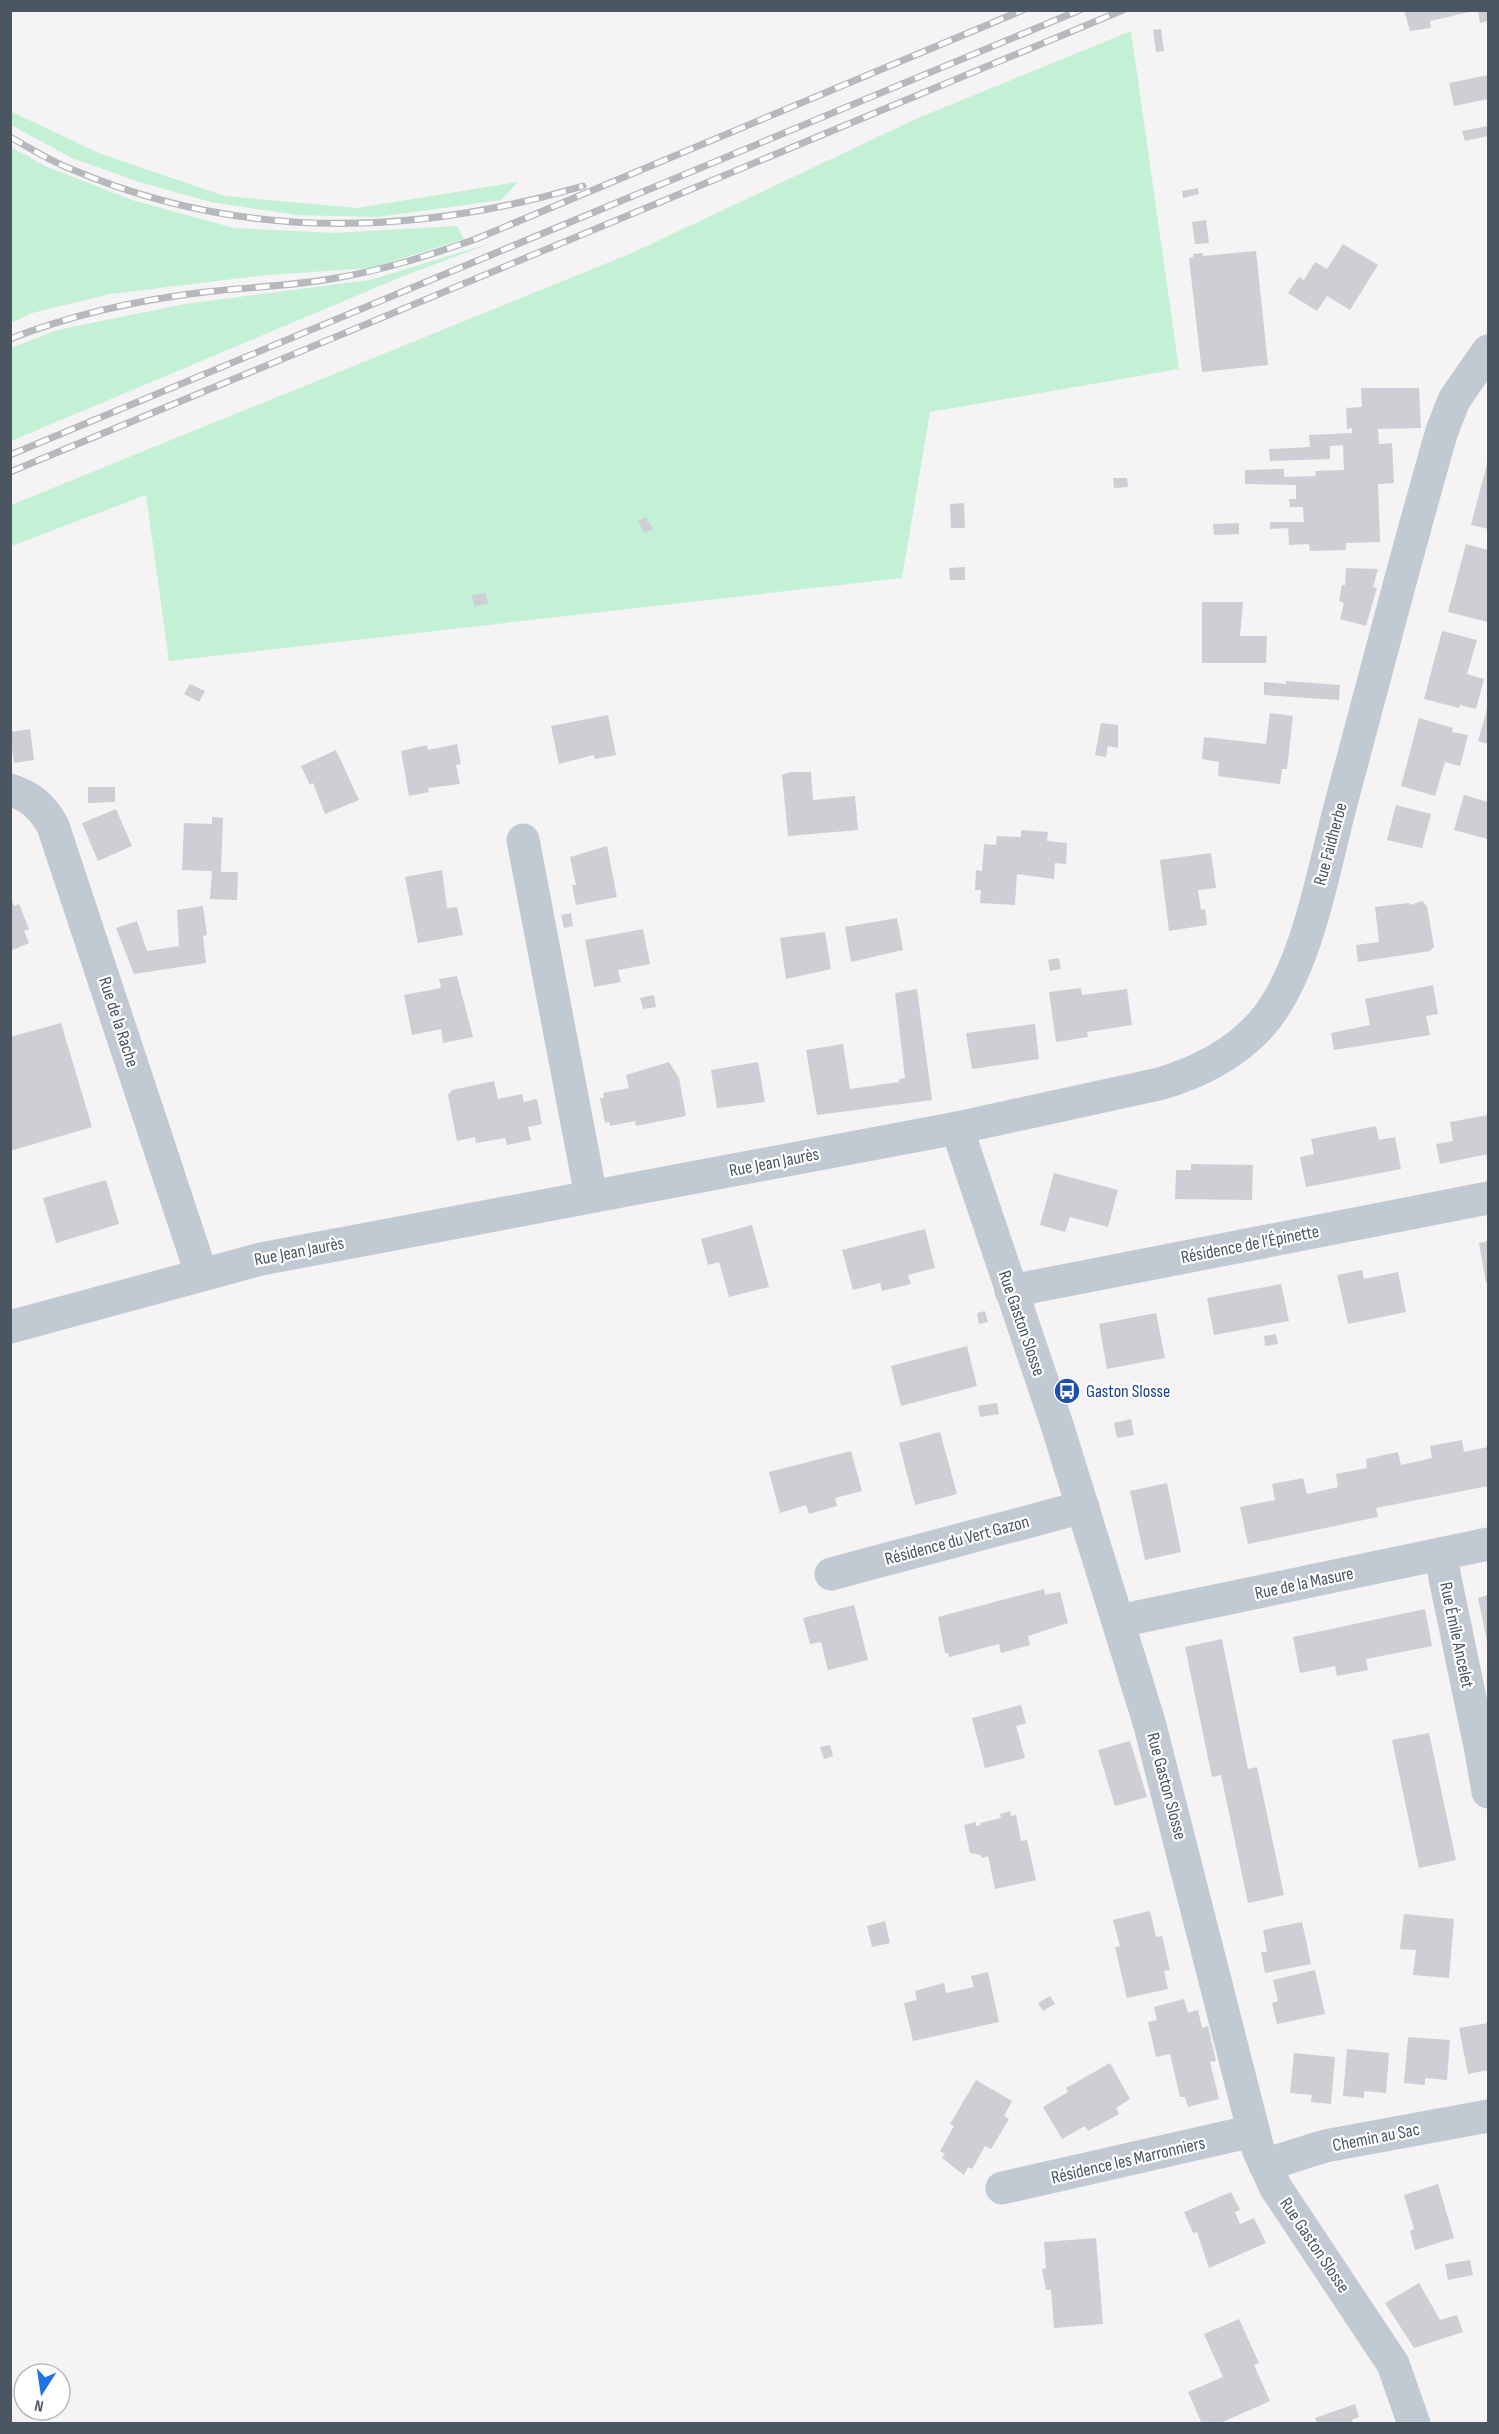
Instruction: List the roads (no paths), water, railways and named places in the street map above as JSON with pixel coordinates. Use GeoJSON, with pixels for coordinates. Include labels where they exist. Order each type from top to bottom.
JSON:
{"type":"FeatureCollection","features":[{"type":"Feature","properties":{"kind":"street","name":"Rue Faidherbe"},"geometry":{"type":"LineString","coordinates":[[957,1128],[1100,1098],[1179,1078],[1232,1050],[1259,1027],[1269,1014],[1288,984],[1305,935],[1442,430],[1454,400],[1488,351]]}},
{"type":"Feature","properties":{"kind":"street","name":"Rue de la Rache"},"geometry":{"type":"LineString","coordinates":[[17,792],[46,813],[60,843],[201,1273]]}},
{"type":"Feature","properties":{"kind":"street"},"geometry":{"type":"LineString","coordinates":[[523,840],[591,1196]]}},
{"type":"Feature","properties":{"kind":"street","name":"Rue Jean Jaurès"},"geometry":{"type":"LineString","coordinates":[[10,1327],[201,1273],[364,1238],[957,1128]]}},
{"type":"Feature","properties":{"kind":"street","name":"Rue Gaston Slosse"},"geometry":{"type":"LineString","coordinates":[[957,1128],[1083,1507],[1166,1779],[1253,2131],[1276,2188],[1393,2364],[1414,2424]]}},
{"type":"Feature","properties":{"kind":"street","name":"Résidence de l’Épinette"},"geometry":{"type":"LineString","coordinates":[[1011,1291],[1488,1198]]}},
{"type":"Feature","properties":{"kind":"street","name":"Résidence du Vert Gazon"},"geometry":{"type":"LineString","coordinates":[[831,1574],[1083,1507]]}},
{"type":"Feature","properties":{"kind":"street","name":"Rue de la Masure"},"geometry":{"type":"LineString","coordinates":[[1119,1621],[1488,1544]]}},
{"type":"Feature","properties":{"kind":"street","name":"Rue Émile Ancelet"},"geometry":{"type":"LineString","coordinates":[[1440,1554],[1485,1750],[1488,1792]]}},
{"type":"Feature","properties":{"kind":"street","name":"Chemin au Sac"},"geometry":{"type":"LineString","coordinates":[[1265,2165],[1325,2146],[1488,2116]]}},
{"type":"Feature","properties":{"kind":"street","name":"Résidence les Marronniers"},"geometry":{"type":"LineString","coordinates":[[1002,2188],[1253,2131]]}},
{"type":"Feature","properties":{"kind":"railway"},"geometry":{"type":"LineString","coordinates":[[10,339],[58,322],[130,304],[205,292],[320,281],[354,275],[441,251],[476,239],[1023,10]]}},
{"type":"Feature","properties":{"kind":"railway"},"geometry":{"type":"LineString","coordinates":[[10,455],[1080,10]]}},
{"type":"Feature","properties":{"kind":"railway"},"geometry":{"type":"LineString","coordinates":[[10,472],[1123,10]]}},
{"type":"Feature","properties":{"kind":"railway"},"geometry":{"type":"LineString","coordinates":[[10,137],[63,166],[134,192],[197,209],[261,219],[325,223],[389,222],[454,215],[518,203],[583,186]]}},
{"type":"Feature","properties":{"kind":"place","name":"Gaston Slosse"},"geometry":{"type":"Point","coordinates":[1067,1391]}}]}
